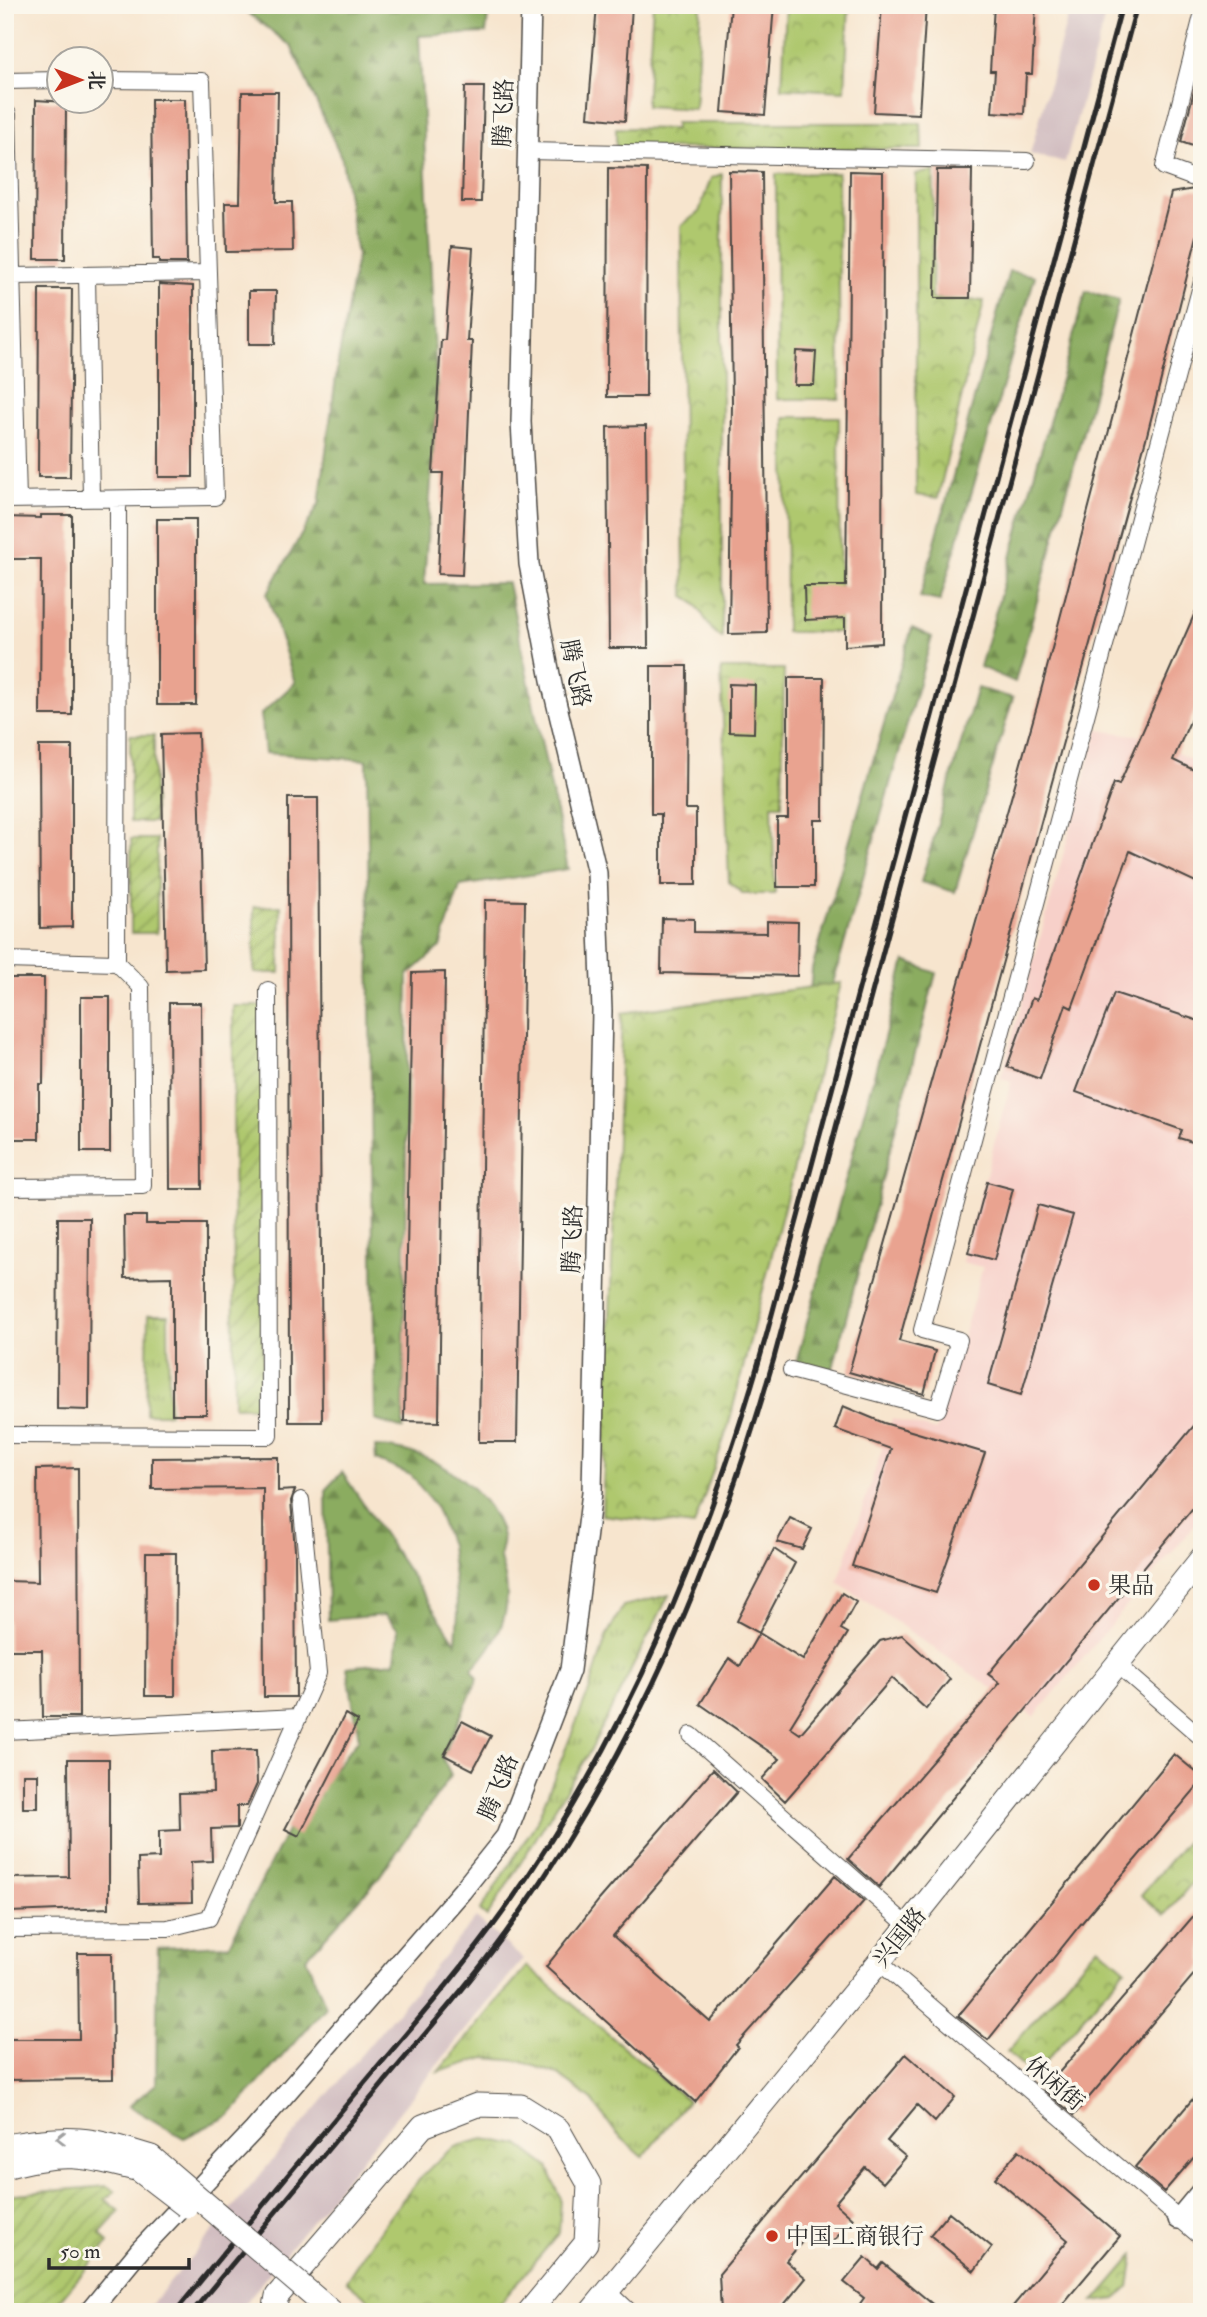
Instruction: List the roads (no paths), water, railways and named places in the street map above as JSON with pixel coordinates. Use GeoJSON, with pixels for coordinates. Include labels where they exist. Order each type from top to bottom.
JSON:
{"type":"FeatureCollection","features":[{"type":"Feature","properties":{"kind":"main road","name":"兴国路"},"geometry":{"type":"LineString","coordinates":[[598,2303],[879,1962],[1202,1558]]}},
{"type":"Feature","properties":{"kind":"main road"},"geometry":{"type":"LineString","coordinates":[[274,2312],[277,2296],[423,2126],[477,2105],[521,2105],[558,2129],[589,2184],[586,2243],[529,2312]]}},
{"type":"Feature","properties":{"kind":"main road"},"geometry":{"type":"LineString","coordinates":[[5,2146],[57,2137],[99,2140],[145,2164],[332,2312]]}},
{"type":"Feature","properties":{"kind":"main road"},"geometry":{"type":"LineString","coordinates":[[5,2166],[41,2157],[84,2155],[145,2164],[310,2312]]}},
{"type":"Feature","properties":{"kind":"main road"},"geometry":{"type":"LineString","coordinates":[[598,2303],[625,2312]]}},
{"type":"Feature","properties":{"kind":"street","name":"腾飞路"},"geometry":{"type":"LineString","coordinates":[[89,2312],[140,2250],[290,2088],[463,1891],[506,1836],[570,1670],[592,1492],[603,1010],[597,873],[552,685],[529,564],[521,422],[531,5]]}},
{"type":"Feature","properties":{"kind":"street"},"geometry":{"type":"LineString","coordinates":[[1202,16],[1164,167],[1202,181]]}},
{"type":"Feature","properties":{"kind":"street"},"geometry":{"type":"LineString","coordinates":[[5,81],[46,80]]}},
{"type":"Feature","properties":{"kind":"street"},"geometry":{"type":"LineString","coordinates":[[8,114],[13,276],[12,500],[215,497],[202,81],[116,80]]}},
{"type":"Feature","properties":{"kind":"street"},"geometry":{"type":"LineString","coordinates":[[526,151],[1027,161]]}},
{"type":"Feature","properties":{"kind":"street"},"geometry":{"type":"LineString","coordinates":[[13,276],[208,273]]}},
{"type":"Feature","properties":{"kind":"street"},"geometry":{"type":"LineString","coordinates":[[87,275],[90,499]]}},
{"type":"Feature","properties":{"kind":"street"},"geometry":{"type":"LineString","coordinates":[[791,1370],[938,1409],[959,1340],[922,1330],[1202,282]]}},
{"type":"Feature","properties":{"kind":"street"},"geometry":{"type":"LineString","coordinates":[[117,963],[118,499]]}},
{"type":"Feature","properties":{"kind":"street"},"geometry":{"type":"LineString","coordinates":[[5,961],[117,963],[141,987],[143,1186],[5,1187]]}},
{"type":"Feature","properties":{"kind":"street"},"geometry":{"type":"LineString","coordinates":[[5,1435],[270,1436],[268,990]]}},
{"type":"Feature","properties":{"kind":"street"},"geometry":{"type":"LineString","coordinates":[[5,1928],[168,1928],[209,1918],[318,1673],[301,1500]]}},
{"type":"Feature","properties":{"kind":"street"},"geometry":{"type":"LineString","coordinates":[[1117,1664],[1202,1738]]}},
{"type":"Feature","properties":{"kind":"street"},"geometry":{"type":"LineString","coordinates":[[5,1731],[299,1717]]}},
{"type":"Feature","properties":{"kind":"street"},"geometry":{"type":"LineString","coordinates":[[691,1735],[908,1926]]}},
{"type":"Feature","properties":{"kind":"street","name":"休闲街"},"geometry":{"type":"LineString","coordinates":[[879,1962],[1202,2238]]}},
{"type":"Feature","properties":{"kind":"street"},"geometry":{"type":"LineString","coordinates":[[1178,2219],[1202,2190]]}},
{"type":"Feature","properties":{"kind":"railway"},"geometry":{"type":"LineString","coordinates":[[175,2312],[450,1981],[503,1912],[590,1776],[627,1706],[691,1561],[719,1487],[767,1333],[1122,5]]}},
{"type":"Feature","properties":{"kind":"railway"},"geometry":{"type":"LineString","coordinates":[[192,2312],[451,2002],[517,1917],[600,1785],[670,1648],[700,1578],[752,1433],[774,1358],[1137,5]]}},
{"type":"Feature","properties":{"kind":"place","name":"果品"},"geometry":{"type":"Point","coordinates":[1094,1585]}},
{"type":"Feature","properties":{"kind":"place","name":"中国工商银行"},"geometry":{"type":"Point","coordinates":[772,2236]}}]}
